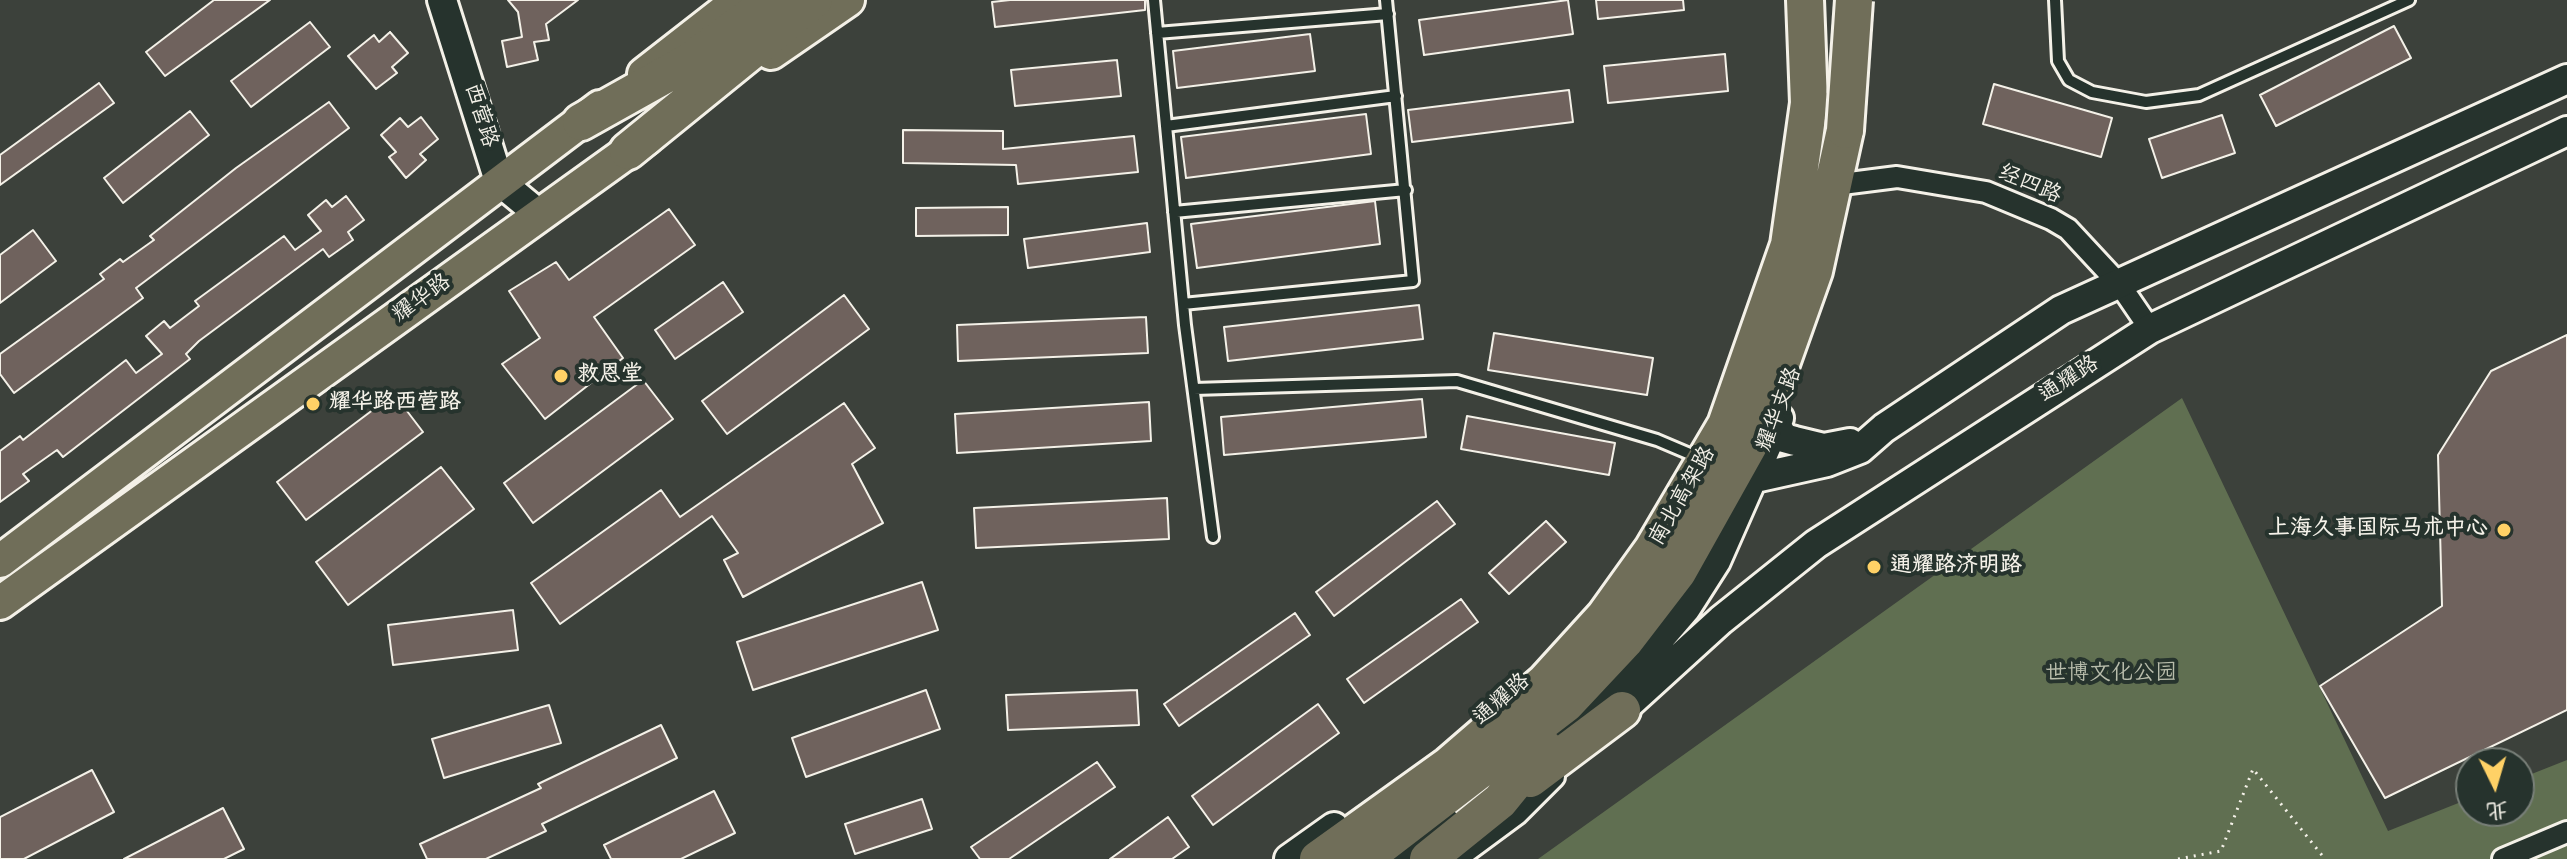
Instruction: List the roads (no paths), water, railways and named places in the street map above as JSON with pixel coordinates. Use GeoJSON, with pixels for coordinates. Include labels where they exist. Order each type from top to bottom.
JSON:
{"type":"FeatureCollection","features":[{"type":"Feature","properties":{"kind":"highway"},"geometry":{"type":"LineString","coordinates":[[581,122],[690,61],[772,0]]}},
{"type":"Feature","properties":{"kind":"highway"},"geometry":{"type":"LineString","coordinates":[[628,151],[814,0]]}},
{"type":"Feature","properties":{"kind":"highway","name":"南北高架路"},"geometry":{"type":"LineString","coordinates":[[1318,859],[1449,765],[1545,682],[1605,616],[1653,549],[1726,425],[1789,245],[1809,103],[1805,0]]}},
{"type":"Feature","properties":{"kind":"highway","name":"南北高架路"},"geometry":{"type":"LineString","coordinates":[[1364,859],[1566,704],[1625,641],[1678,572],[1757,431],[1814,271],[1845,130],[1840,0]]}},
{"type":"Feature","properties":{"kind":"highway"},"geometry":{"type":"LineString","coordinates":[[1845,130],[1853,0]]}},
{"type":"Feature","properties":{"kind":"highway"},"geometry":{"type":"LineString","coordinates":[[1428,859],[1622,710]]}},
{"type":"Feature","properties":{"kind":"highway"},"geometry":{"type":"LineString","coordinates":[[1500,801],[1544,747]]}},
{"type":"Feature","properties":{"kind":"main road"},"geometry":{"type":"LineString","coordinates":[[0,561],[739,0]]}},
{"type":"Feature","properties":{"kind":"main road","name":"耀华路"},"geometry":{"type":"LineString","coordinates":[[0,603],[628,151],[848,0]]}},
{"type":"Feature","properties":{"kind":"street","name":"西营路"},"geometry":{"type":"LineString","coordinates":[[442,0],[499,181]]}},
{"type":"Feature","properties":{"kind":"street"},"geometry":{"type":"LineString","coordinates":[[1697,457],[1734,370],[1766,281],[1783,206],[1794,131],[1792,0]]}},
{"type":"Feature","properties":{"kind":"street","name":"耀华支路"},"geometry":{"type":"LineString","coordinates":[[1544,747],[1618,687],[1686,608],[1716,561],[1755,478],[1776,425],[1823,282],[1842,184],[1853,0]]}},
{"type":"Feature","properties":{"kind":"street"},"geometry":{"type":"LineString","coordinates":[[1755,478],[1827,462],[1860,449],[1884,428],[2061,310],[2567,79]]}},
{"type":"Feature","properties":{"kind":"street","name":"通耀路"},"geometry":{"type":"LineString","coordinates":[[1622,710],[1721,620],[1816,544],[2150,329],[2567,131]]}},
{"type":"Feature","properties":{"kind":"street","name":"经四路"},"geometry":{"type":"LineString","coordinates":[[1842,184],[1897,177],[1986,192],[2068,229],[2120,285],[2150,329]]}},
{"type":"Feature","properties":{"kind":"street"},"geometry":{"type":"LineString","coordinates":[[499,181],[540,215]]}},
{"type":"Feature","properties":{"kind":"street"},"geometry":{"type":"LineString","coordinates":[[1776,425],[1784,438],[1824,448],[1851,442],[1884,428]]}},
{"type":"Feature","properties":{"kind":"street","name":"通耀路"},"geometry":{"type":"LineString","coordinates":[[1289,859],[1482,722],[1542,667],[1598,604],[1652,535],[1697,457]]}},
{"type":"Feature","properties":{"kind":"street"},"geometry":{"type":"LineString","coordinates":[[1456,859],[1517,814],[1622,710]]}},
{"type":"Feature","properties":{"kind":"street"},"geometry":{"type":"LineString","coordinates":[[1399,859],[1544,747]]}},
{"type":"Feature","properties":{"kind":"street"},"geometry":{"type":"LineString","coordinates":[[2503,859],[2567,832]]}},
{"type":"Feature","properties":{"kind":"lane"},"geometry":{"type":"LineString","coordinates":[[1154,0],[1183,304],[1213,537]]}},
{"type":"Feature","properties":{"kind":"lane"},"geometry":{"type":"LineString","coordinates":[[1183,304],[1413,281],[1386,0]]}},
{"type":"Feature","properties":{"kind":"lane"},"geometry":{"type":"LineString","coordinates":[[2055,0],[2058,61],[2069,80],[2092,92],[2146,102],[2199,95],[2409,0]]}},
{"type":"Feature","properties":{"kind":"lane"},"geometry":{"type":"LineString","coordinates":[[1157,33],[1388,14]]}},
{"type":"Feature","properties":{"kind":"lane"},"geometry":{"type":"LineString","coordinates":[[1166,126],[1396,96]]}},
{"type":"Feature","properties":{"kind":"lane"},"geometry":{"type":"LineString","coordinates":[[1174,212],[1406,190]]}},
{"type":"Feature","properties":{"kind":"lane"},"geometry":{"type":"LineString","coordinates":[[1194,389],[1457,381],[1657,440],[1697,457]]}},
{"type":"Feature","properties":{"kind":"place","name":"救恩堂"},"geometry":{"type":"Point","coordinates":[561,376]}},
{"type":"Feature","properties":{"kind":"place","name":"耀华路西营路"},"geometry":{"type":"Point","coordinates":[313,404]}},
{"type":"Feature","properties":{"kind":"place","name":"上海久事国际马术中心"},"geometry":{"type":"Point","coordinates":[2504,530]}},
{"type":"Feature","properties":{"kind":"place","name":"通耀路济明路"},"geometry":{"type":"Point","coordinates":[1874,567]}},
{"type":"Feature","properties":{"kind":"park label","name":"世博文化公园"},"geometry":{"type":"Point","coordinates":[2111,675]}}]}
